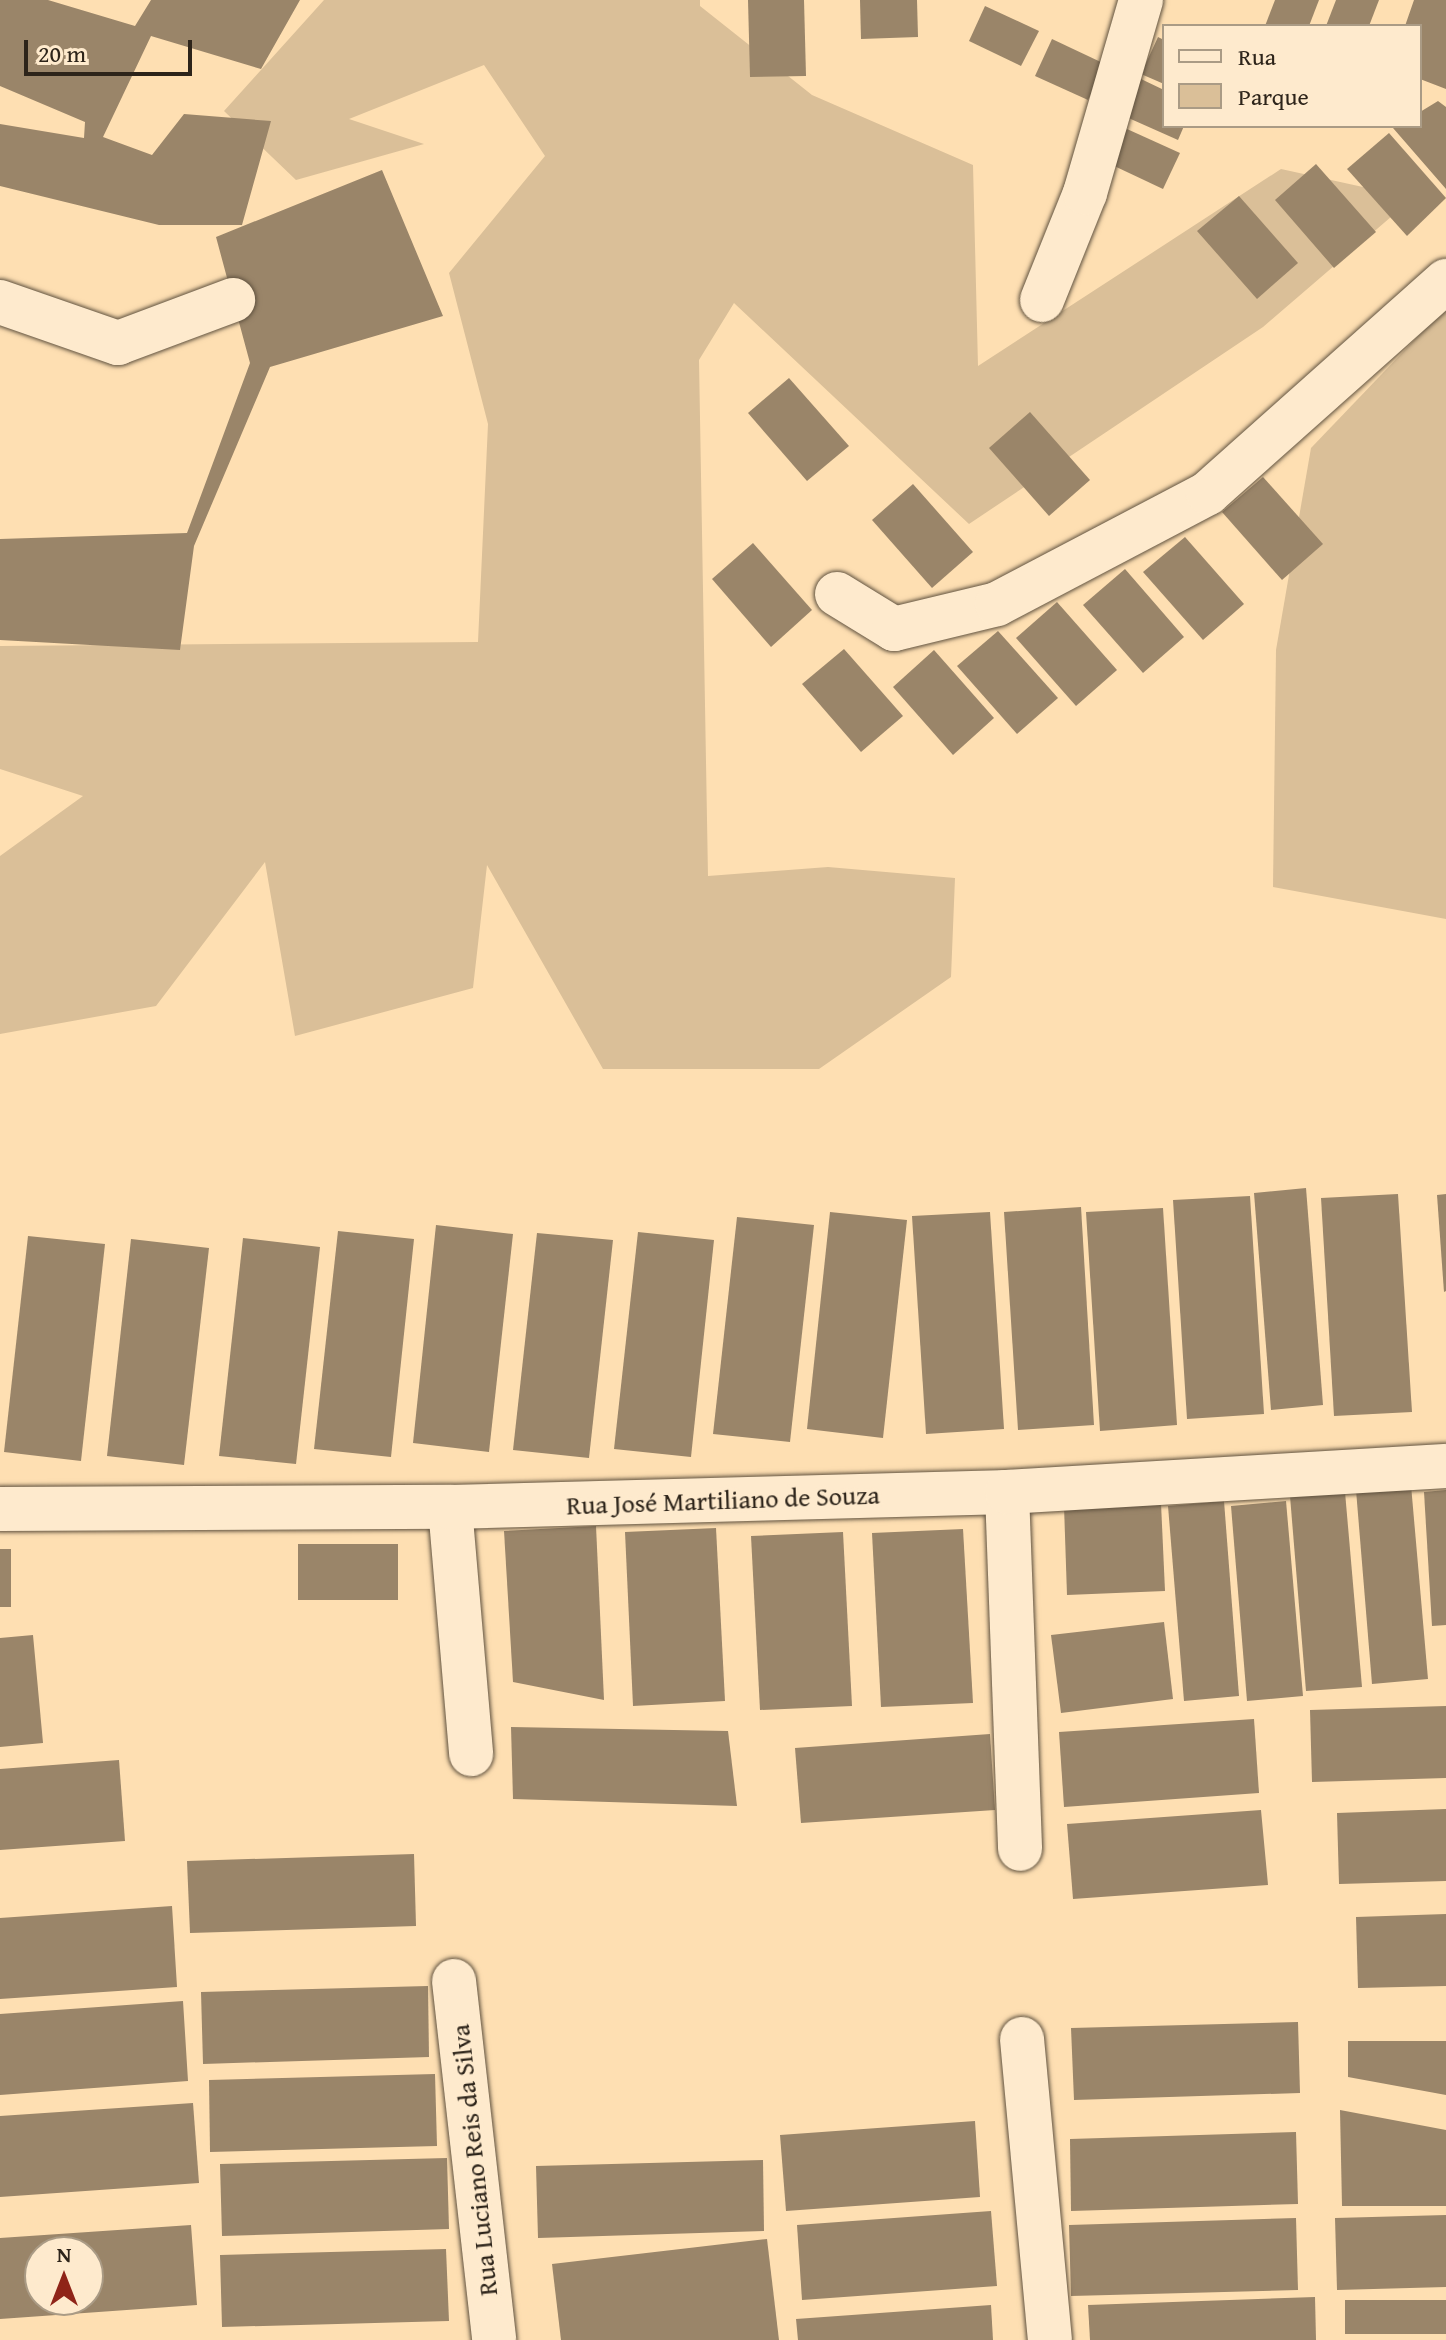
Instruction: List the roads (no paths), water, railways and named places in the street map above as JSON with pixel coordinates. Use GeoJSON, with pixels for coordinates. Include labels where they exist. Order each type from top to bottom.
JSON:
{"type":"FeatureCollection","features":[{"type":"Feature","properties":{"kind":"street"},"geometry":{"type":"LineString","coordinates":[[1042,300],[1085,193],[1141,0]]}},
{"type":"Feature","properties":{"kind":"street"},"geometry":{"type":"LineString","coordinates":[[837,594],[894,629],[997,604],[1208,493],[1446,281]]}},
{"type":"Feature","properties":{"kind":"street"},"geometry":{"type":"LineString","coordinates":[[0,302],[118,343],[233,300]]}},
{"type":"Feature","properties":{"kind":"street","name":"Rua José Martiliano de Souza"},"geometry":{"type":"LineString","coordinates":[[0,1509],[450,1507],[1007,1492],[1446,1466]]}},
{"type":"Feature","properties":{"kind":"street"},"geometry":{"type":"LineString","coordinates":[[1007,1492],[1020,1849]]}},
{"type":"Feature","properties":{"kind":"street"},"geometry":{"type":"LineString","coordinates":[[450,1507],[471,1754]]}},
{"type":"Feature","properties":{"kind":"street","name":"Rua Luciano Reis da Silva"},"geometry":{"type":"LineString","coordinates":[[454,1981],[494,2340]]}},
{"type":"Feature","properties":{"kind":"street"},"geometry":{"type":"LineString","coordinates":[[1022,2039],[1050,2340]]}}]}
